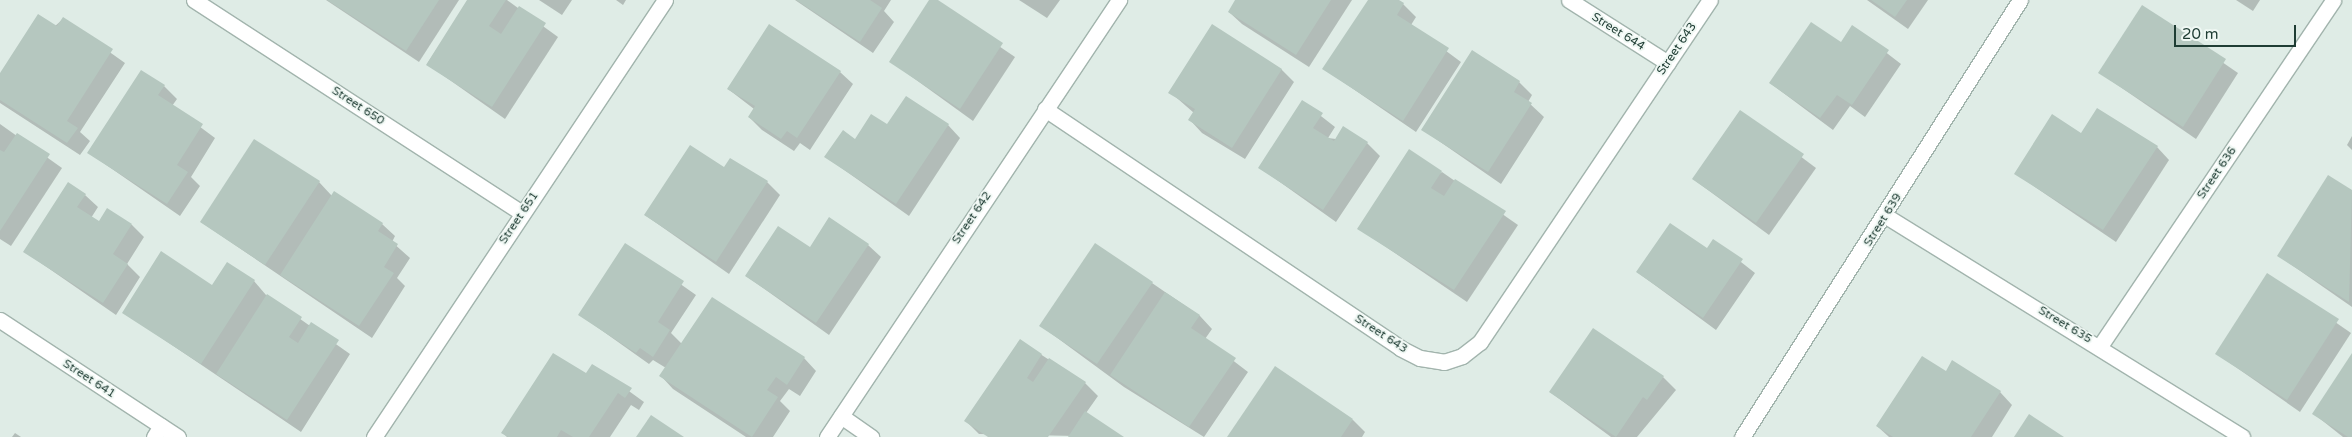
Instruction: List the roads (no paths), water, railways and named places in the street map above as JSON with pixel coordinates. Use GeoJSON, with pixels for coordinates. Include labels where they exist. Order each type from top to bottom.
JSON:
{"type":"FeatureCollection","features":[{"type":"Feature","properties":{"kind":"street","name":"Street 650"},"geometry":{"type":"LineString","coordinates":[[194,0],[522,212]]}},
{"type":"Feature","properties":{"kind":"street","name":"Street 651"},"geometry":{"type":"LineString","coordinates":[[374,437],[522,212],[666,0]]}},
{"type":"Feature","properties":{"kind":"street","name":"Street 642"},"geometry":{"type":"LineString","coordinates":[[827,437],[1119,0]]}},
{"type":"Feature","properties":{"kind":"street","name":"Street 644"},"geometry":{"type":"LineString","coordinates":[[1569,0],[1668,63]]}},
{"type":"Feature","properties":{"kind":"street","name":"Street 643"},"geometry":{"type":"LineString","coordinates":[[1045,109],[1400,348],[1420,358],[1444,362],[1462,356],[1480,342],[1710,0]]}},
{"type":"Feature","properties":{"kind":"street","name":"Street 639"},"geometry":{"type":"LineString","coordinates":[[1742,437],[1886,216],[2020,0]]}},
{"type":"Feature","properties":{"kind":"street","name":"Street 636"},"geometry":{"type":"LineString","coordinates":[[2100,346],[2333,0]]}},
{"type":"Feature","properties":{"kind":"street","name":"Street 635"},"geometry":{"type":"LineString","coordinates":[[1886,216],[2100,346],[2242,437]]}},
{"type":"Feature","properties":{"kind":"street","name":"Street 641"},"geometry":{"type":"LineString","coordinates":[[0,320],[158,431],[178,437]]}},
{"type":"Feature","properties":{"kind":"street"},"geometry":{"type":"LineString","coordinates":[[841,416],[871,437]]}}]}
